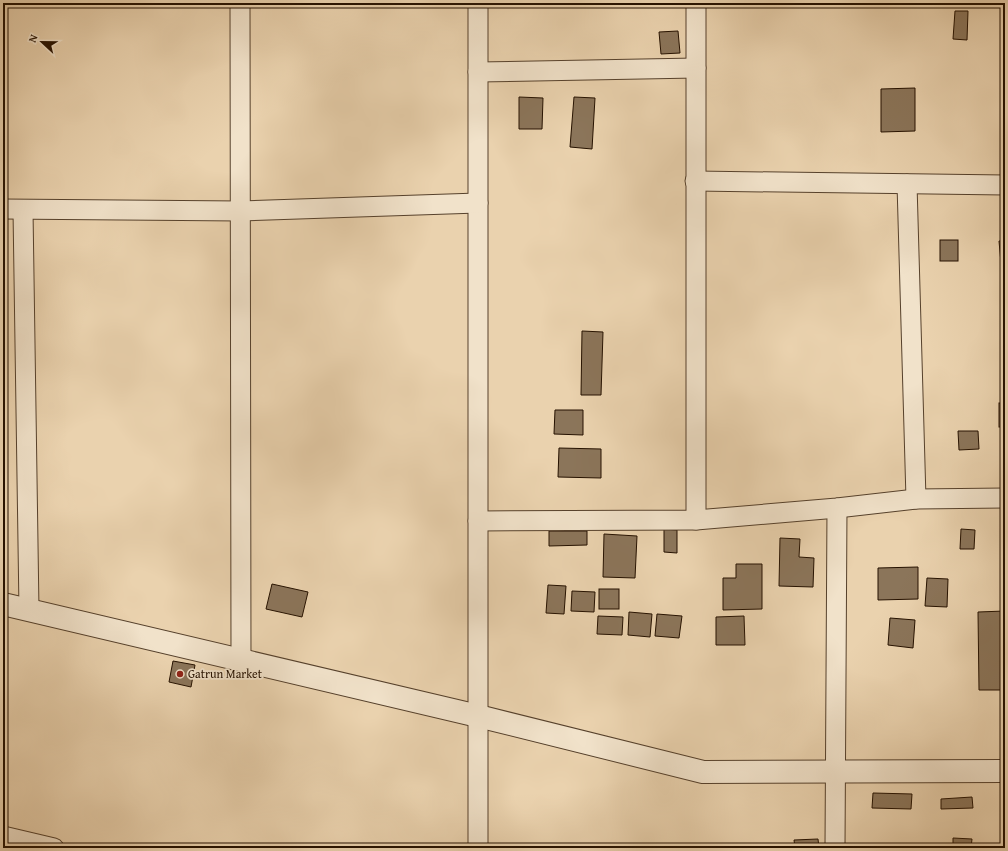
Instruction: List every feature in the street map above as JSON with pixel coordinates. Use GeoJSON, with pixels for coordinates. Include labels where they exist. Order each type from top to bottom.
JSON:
{"type":"FeatureCollection","features":[{"type":"Feature","properties":{"kind":"street"},"geometry":{"type":"LineString","coordinates":[[240,3],[241,661]]}},
{"type":"Feature","properties":{"kind":"street"},"geometry":{"type":"LineString","coordinates":[[478,3],[478,848]]}},
{"type":"Feature","properties":{"kind":"street"},"geometry":{"type":"LineString","coordinates":[[696,3],[696,520]]}},
{"type":"Feature","properties":{"kind":"street"},"geometry":{"type":"LineString","coordinates":[[478,72],[696,68]]}},
{"type":"Feature","properties":{"kind":"street"},"geometry":{"type":"LineString","coordinates":[[695,181],[1005,185]]}},
{"type":"Feature","properties":{"kind":"street"},"geometry":{"type":"LineString","coordinates":[[907,184],[916,499]]}},
{"type":"Feature","properties":{"kind":"street"},"geometry":{"type":"LineString","coordinates":[[3,209],[240,211],[478,203]]}},
{"type":"Feature","properties":{"kind":"street"},"geometry":{"type":"LineString","coordinates":[[24,210],[29,610]]}},
{"type":"Feature","properties":{"kind":"street"},"geometry":{"type":"LineString","coordinates":[[478,521],[696,520],[837,508],[916,499],[1005,498]]}},
{"type":"Feature","properties":{"kind":"street"},"geometry":{"type":"LineString","coordinates":[[835,848],[837,508]]}},
{"type":"Feature","properties":{"kind":"street"},"geometry":{"type":"LineString","coordinates":[[3,604],[478,716],[703,772],[1005,771]]}},
{"type":"Feature","properties":{"kind":"street"},"geometry":{"type":"LineString","coordinates":[[3,836],[54,848]]}},
{"type":"Feature","properties":{"kind":"building"},"geometry":{"type":"Polygon","coordinates":[[[955,11],[968,11],[967,40],[953,39],[955,11]]]}},
{"type":"Feature","properties":{"kind":"building"},"geometry":{"type":"Polygon","coordinates":[[[678,31],[680,53],[661,54],[659,32],[678,31]]]}},
{"type":"Feature","properties":{"kind":"building"},"geometry":{"type":"Polygon","coordinates":[[[915,88],[915,131],[881,132],[881,89],[915,88]]]}},
{"type":"Feature","properties":{"kind":"building"},"geometry":{"type":"Polygon","coordinates":[[[519,97],[543,98],[542,129],[519,129],[519,97]]]}},
{"type":"Feature","properties":{"kind":"building"},"geometry":{"type":"Polygon","coordinates":[[[574,97],[595,98],[592,149],[570,147],[574,97]]]}},
{"type":"Feature","properties":{"kind":"building"},"geometry":{"type":"Polygon","coordinates":[[[940,240],[958,240],[958,261],[940,261],[940,240]]]}},
{"type":"Feature","properties":{"kind":"building"},"geometry":{"type":"Polygon","coordinates":[[[999,241],[1005,241],[1005,263],[1001,263],[999,241]]]}},
{"type":"Feature","properties":{"kind":"building"},"geometry":{"type":"Polygon","coordinates":[[[582,331],[603,332],[601,395],[581,395],[582,331]]]}},
{"type":"Feature","properties":{"kind":"building"},"geometry":{"type":"Polygon","coordinates":[[[999,403],[1005,403],[1005,427],[999,427],[999,403]]]}},
{"type":"Feature","properties":{"kind":"building"},"geometry":{"type":"Polygon","coordinates":[[[555,410],[583,410],[583,435],[554,434],[555,410]]]}},
{"type":"Feature","properties":{"kind":"building"},"geometry":{"type":"Polygon","coordinates":[[[958,431],[978,431],[979,449],[959,450],[958,431]]]}},
{"type":"Feature","properties":{"kind":"building"},"geometry":{"type":"Polygon","coordinates":[[[559,448],[601,449],[601,478],[558,477],[559,448]]]}},
{"type":"Feature","properties":{"kind":"building"},"geometry":{"type":"Polygon","coordinates":[[[664,529],[677,530],[677,553],[664,552],[664,529]]]}},
{"type":"Feature","properties":{"kind":"building"},"geometry":{"type":"Polygon","coordinates":[[[961,529],[975,530],[974,549],[960,549],[961,529]]]}},
{"type":"Feature","properties":{"kind":"building"},"geometry":{"type":"Polygon","coordinates":[[[549,531],[587,531],[587,545],[549,546],[549,531]]]}},
{"type":"Feature","properties":{"kind":"building"},"geometry":{"type":"Polygon","coordinates":[[[604,534],[637,536],[635,578],[603,577],[604,534]]]}},
{"type":"Feature","properties":{"kind":"building"},"geometry":{"type":"Polygon","coordinates":[[[780,538],[800,539],[799,557],[814,558],[813,587],[779,586],[780,538]]]}},
{"type":"Feature","properties":{"kind":"building"},"geometry":{"type":"Polygon","coordinates":[[[736,564],[762,564],[762,609],[723,610],[723,578],[736,578],[736,564]]]}},
{"type":"Feature","properties":{"kind":"building"},"geometry":{"type":"Polygon","coordinates":[[[918,567],[918,599],[878,600],[878,568],[918,567]]]}},
{"type":"Feature","properties":{"kind":"building"},"geometry":{"type":"Polygon","coordinates":[[[927,578],[948,579],[947,607],[925,606],[927,578]]]}},
{"type":"Feature","properties":{"kind":"building"},"geometry":{"type":"Polygon","coordinates":[[[272,584],[308,592],[302,617],[266,609],[272,584]]]}},
{"type":"Feature","properties":{"kind":"building"},"geometry":{"type":"Polygon","coordinates":[[[548,585],[566,586],[564,614],[546,613],[548,585]]]}},
{"type":"Feature","properties":{"kind":"building"},"geometry":{"type":"Polygon","coordinates":[[[599,589],[619,589],[619,609],[599,609],[599,589]]]}},
{"type":"Feature","properties":{"kind":"building"},"geometry":{"type":"Polygon","coordinates":[[[572,591],[595,592],[594,612],[571,611],[572,591]]]}},
{"type":"Feature","properties":{"kind":"building"},"geometry":{"type":"Polygon","coordinates":[[[1005,611],[1005,690],[979,690],[978,612],[1005,611]]]}},
{"type":"Feature","properties":{"kind":"building"},"geometry":{"type":"Polygon","coordinates":[[[629,612],[652,614],[650,637],[628,635],[629,612]]]}},
{"type":"Feature","properties":{"kind":"building"},"geometry":{"type":"Polygon","coordinates":[[[657,614],[682,616],[679,638],[655,636],[657,614]]]}},
{"type":"Feature","properties":{"kind":"building"},"geometry":{"type":"Polygon","coordinates":[[[598,616],[623,617],[622,635],[597,634],[598,616]]]}},
{"type":"Feature","properties":{"kind":"building"},"geometry":{"type":"Polygon","coordinates":[[[744,616],[745,645],[716,645],[716,617],[744,616]]]}},
{"type":"Feature","properties":{"kind":"building"},"geometry":{"type":"Polygon","coordinates":[[[890,618],[915,620],[913,648],[888,645],[890,618]]]}},
{"type":"Feature","properties":{"kind":"building"},"geometry":{"type":"Polygon","coordinates":[[[173,661],[195,665],[191,687],[169,682],[173,661]]]}},
{"type":"Feature","properties":{"kind":"building"},"geometry":{"type":"Polygon","coordinates":[[[873,793],[912,794],[911,809],[872,808],[873,793]]]}},
{"type":"Feature","properties":{"kind":"building"},"geometry":{"type":"Polygon","coordinates":[[[972,797],[973,808],[941,809],[941,799],[972,797]]]}},
{"type":"Feature","properties":{"kind":"building"},"geometry":{"type":"Polygon","coordinates":[[[953,838],[972,839],[971,848],[953,848],[953,838]]]}},
{"type":"Feature","properties":{"kind":"building"},"geometry":{"type":"Polygon","coordinates":[[[818,839],[819,848],[795,848],[794,840],[818,839]]]}},
{"type":"Feature","properties":{"kind":"place","name":"Gatrun Market"},"geometry":{"type":"Point","coordinates":[180,674]}}]}
